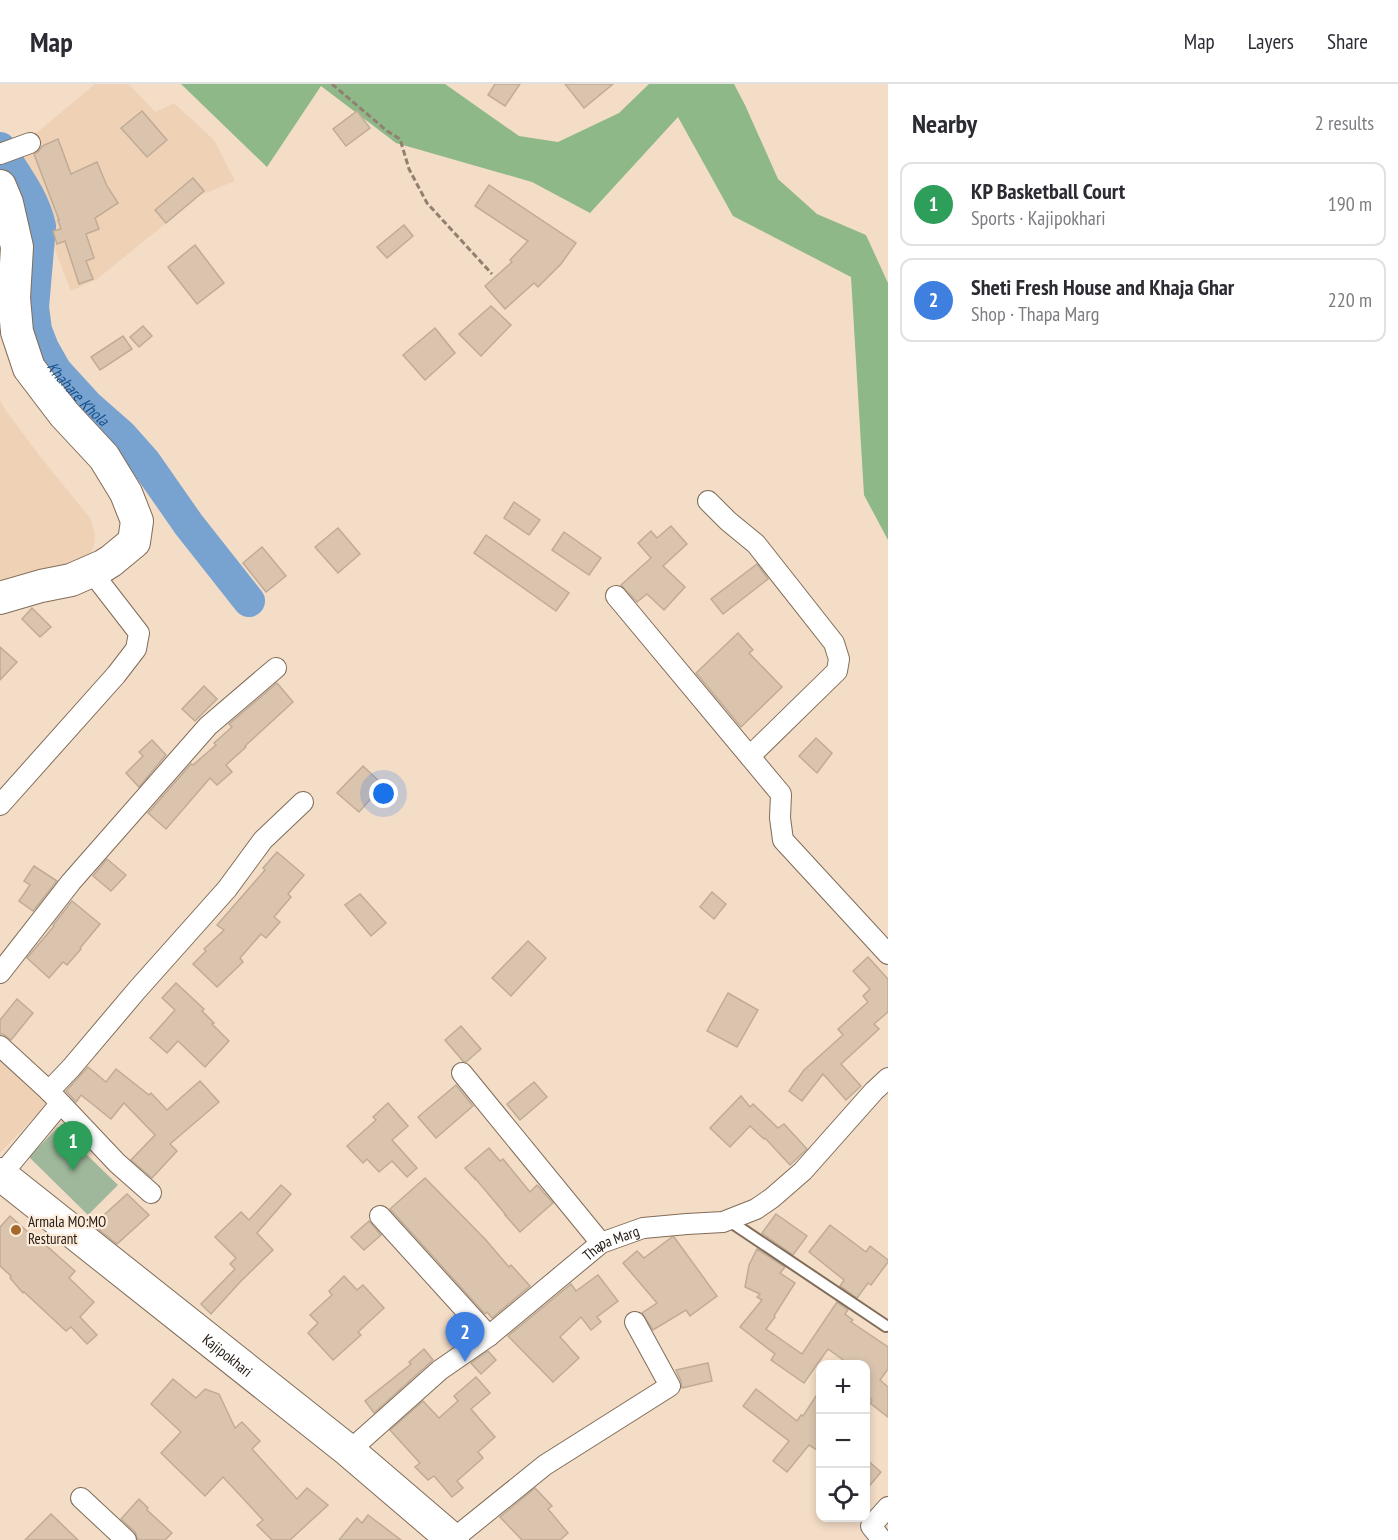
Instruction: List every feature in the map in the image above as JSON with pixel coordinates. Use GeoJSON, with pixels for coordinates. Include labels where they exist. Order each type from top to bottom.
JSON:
{"type":"FeatureCollection","features":[{"type":"Feature","properties":{"kind":"main road"},"geometry":{"type":"LineString","coordinates":[[0,186],[7,203],[17,247],[14,298],[17,332],[29,368],[64,414],[104,457],[126,493],[137,520],[134,542],[111,561],[71,580],[0,598]]}},
{"type":"Feature","properties":{"kind":"main road","name":"Kajipokhari"},"geometry":{"type":"LineString","coordinates":[[0,1175],[349,1451],[453,1540]]}},
{"type":"Feature","properties":{"kind":"street"},"geometry":{"type":"LineString","coordinates":[[0,154],[30,143]]}},
{"type":"Feature","properties":{"kind":"street"},"geometry":{"type":"LineString","coordinates":[[708,501],[728,522],[756,544],[834,643],[839,659],[837,671],[750,756]]}},
{"type":"Feature","properties":{"kind":"street"},"geometry":{"type":"LineString","coordinates":[[0,805],[116,675],[136,649],[139,633],[91,571]]}},
{"type":"Feature","properties":{"kind":"street"},"geometry":{"type":"LineString","coordinates":[[616,596],[781,794],[780,818],[783,840],[888,954]]}},
{"type":"Feature","properties":{"kind":"street"},"geometry":{"type":"LineString","coordinates":[[0,973],[72,882],[208,726],[276,668]]}},
{"type":"Feature","properties":{"kind":"street"},"geometry":{"type":"LineString","coordinates":[[0,1175],[55,1098],[71,1068],[227,889],[263,840],[303,802]]}},
{"type":"Feature","properties":{"kind":"street"},"geometry":{"type":"LineString","coordinates":[[0,1046],[55,1098],[117,1163],[151,1193]]}},
{"type":"Feature","properties":{"kind":"street"},"geometry":{"type":"LineString","coordinates":[[462,1073],[600,1243]]}},
{"type":"Feature","properties":{"kind":"street","name":"Thapa Marg"},"geometry":{"type":"LineString","coordinates":[[349,1451],[440,1370],[489,1336],[600,1243],[643,1228],[723,1222],[756,1209],[772,1198],[802,1171],[888,1078]]}},
{"type":"Feature","properties":{"kind":"street"},"geometry":{"type":"LineString","coordinates":[[380,1216],[489,1336]]}},
{"type":"Feature","properties":{"kind":"street"},"geometry":{"type":"LineString","coordinates":[[453,1540],[545,1465],[670,1386],[635,1322]]}},
{"type":"Feature","properties":{"kind":"street"},"geometry":{"type":"LineString","coordinates":[[81,1498],[126,1540]]}},
{"type":"Feature","properties":{"kind":"street"},"geometry":{"type":"LineString","coordinates":[[882,1540],[871,1526],[888,1507]]}},
{"type":"Feature","properties":{"kind":"lane"},"geometry":{"type":"LineString","coordinates":[[727,1220],[886,1326]]}},
{"type":"Feature","properties":{"kind":"path"},"geometry":{"type":"LineString","coordinates":[[332,84],[387,131],[400,139],[409,169],[427,203],[492,274]]}},
{"type":"Feature","properties":{"kind":"shaded area"},"geometry":{"type":"Polygon","coordinates":[[[95,84],[129,84],[155,112],[174,103],[214,140],[235,181],[201,195],[96,280],[71,291],[16,150],[95,84]]]}},
{"type":"Feature","properties":{"kind":"shaded area"},"geometry":{"type":"Polygon","coordinates":[[[0,400],[39,455],[90,518],[95,534],[94,546],[89,557],[0,592],[0,400]]]}},
{"type":"Feature","properties":{"kind":"shaded area"},"geometry":{"type":"Polygon","coordinates":[[[0,1054],[49,1102],[0,1153],[0,1054]]]}},
{"type":"Feature","properties":{"kind":"green space"},"geometry":{"type":"Polygon","coordinates":[[[181,84],[445,84],[519,136],[558,142],[619,113],[649,84],[734,84],[778,179],[817,214],[866,235],[888,283],[888,540],[864,495],[851,277],[733,216],[678,117],[590,213],[532,182],[396,143],[321,86],[267,167],[181,84]]]}},
{"type":"Feature","properties":{"kind":"green space"},"geometry":{"type":"Polygon","coordinates":[[[58,1127],[118,1185],[88,1215],[29,1157],[58,1127]]]}},
{"type":"Feature","properties":{"kind":"building"},"geometry":{"type":"Polygon","coordinates":[[[495,84],[520,84],[505,106],[488,95],[495,84]]]}},
{"type":"Feature","properties":{"kind":"building"},"geometry":{"type":"Polygon","coordinates":[[[565,84],[613,84],[584,108],[565,84]]]}},
{"type":"Feature","properties":{"kind":"building"},"geometry":{"type":"Polygon","coordinates":[[[142,111],[167,140],[147,157],[121,128],[142,111]]]}},
{"type":"Feature","properties":{"kind":"building"},"geometry":{"type":"Polygon","coordinates":[[[357,111],[370,128],[346,146],[333,129],[357,111]]]}},
{"type":"Feature","properties":{"kind":"building"},"geometry":{"type":"Polygon","coordinates":[[[58,139],[71,174],[97,162],[107,186],[118,203],[95,218],[99,229],[86,234],[94,258],[86,261],[93,279],[79,284],[65,241],[57,244],[53,231],[61,229],[59,220],[34,154],[42,146],[58,139]]]}},
{"type":"Feature","properties":{"kind":"building"},"geometry":{"type":"Polygon","coordinates":[[[193,178],[204,191],[166,223],[155,210],[193,178]]]}},
{"type":"Feature","properties":{"kind":"building"},"geometry":{"type":"Polygon","coordinates":[[[489,185],[576,243],[561,264],[538,287],[534,283],[505,309],[485,286],[512,262],[510,260],[528,241],[475,206],[489,185]]]}},
{"type":"Feature","properties":{"kind":"building"},"geometry":{"type":"Polygon","coordinates":[[[404,225],[413,236],[387,258],[377,247],[404,225]]]}},
{"type":"Feature","properties":{"kind":"building"},"geometry":{"type":"Polygon","coordinates":[[[195,245],[224,283],[197,304],[168,267],[195,245]]]}},
{"type":"Feature","properties":{"kind":"building"},"geometry":{"type":"Polygon","coordinates":[[[491,306],[511,325],[481,356],[459,334],[491,306]]]}},
{"type":"Feature","properties":{"kind":"building"},"geometry":{"type":"Polygon","coordinates":[[[143,326],[152,336],[139,347],[130,337],[143,326]]]}},
{"type":"Feature","properties":{"kind":"building"},"geometry":{"type":"Polygon","coordinates":[[[435,328],[455,353],[425,380],[403,355],[435,328]]]}},
{"type":"Feature","properties":{"kind":"building"},"geometry":{"type":"Polygon","coordinates":[[[123,336],[132,349],[100,370],[91,357],[123,336]]]}},
{"type":"Feature","properties":{"kind":"building"},"geometry":{"type":"Polygon","coordinates":[[[514,502],[540,520],[529,535],[504,518],[514,502]]]}},
{"type":"Feature","properties":{"kind":"building"},"geometry":{"type":"Polygon","coordinates":[[[671,526],[687,544],[663,566],[685,587],[664,610],[647,594],[637,602],[621,585],[651,558],[638,543],[651,531],[657,538],[671,526]]]}},
{"type":"Feature","properties":{"kind":"building"},"geometry":{"type":"Polygon","coordinates":[[[338,528],[360,554],[338,573],[315,547],[338,528]]]}},
{"type":"Feature","properties":{"kind":"building"},"geometry":{"type":"Polygon","coordinates":[[[564,532],[601,558],[589,575],[552,550],[564,532]]]}},
{"type":"Feature","properties":{"kind":"building"},"geometry":{"type":"Polygon","coordinates":[[[486,535],[569,593],[556,611],[474,553],[486,535]]]}},
{"type":"Feature","properties":{"kind":"building"},"geometry":{"type":"Polygon","coordinates":[[[262,547],[286,576],[266,592],[243,563],[262,547]]]}},
{"type":"Feature","properties":{"kind":"building"},"geometry":{"type":"Polygon","coordinates":[[[757,564],[768,579],[723,614],[711,599],[757,564]]]}},
{"type":"Feature","properties":{"kind":"building"},"geometry":{"type":"Polygon","coordinates":[[[32,608],[51,627],[40,637],[22,619],[32,608]]]}},
{"type":"Feature","properties":{"kind":"building"},"geometry":{"type":"Polygon","coordinates":[[[738,633],[753,650],[749,653],[782,687],[741,727],[696,673],[738,633]]]}},
{"type":"Feature","properties":{"kind":"building"},"geometry":{"type":"Polygon","coordinates":[[[0,647],[17,662],[0,680],[0,647]]]}},
{"type":"Feature","properties":{"kind":"building"},"geometry":{"type":"Polygon","coordinates":[[[277,683],[293,702],[226,765],[232,772],[217,785],[210,778],[166,829],[148,813],[191,764],[193,765],[216,745],[214,743],[232,727],[229,724],[277,683]]]}},
{"type":"Feature","properties":{"kind":"building"},"geometry":{"type":"Polygon","coordinates":[[[204,686],[217,699],[195,721],[182,709],[204,686]]]}},
{"type":"Feature","properties":{"kind":"building"},"geometry":{"type":"Polygon","coordinates":[[[816,738],[832,753],[817,773],[799,756],[816,738]]]}},
{"type":"Feature","properties":{"kind":"building"},"geometry":{"type":"Polygon","coordinates":[[[152,740],[166,755],[139,787],[126,773],[143,756],[139,752],[152,740]]]}},
{"type":"Feature","properties":{"kind":"building"},"geometry":{"type":"Polygon","coordinates":[[[363,766],[383,785],[359,812],[337,793],[363,766]]]}},
{"type":"Feature","properties":{"kind":"building"},"geometry":{"type":"Polygon","coordinates":[[[277,852],[304,875],[288,894],[291,897],[274,917],[280,922],[266,938],[261,934],[240,958],[243,962],[217,987],[193,964],[206,951],[204,949],[224,930],[217,925],[265,870],[263,868],[277,852]]]}},
{"type":"Feature","properties":{"kind":"building"},"geometry":{"type":"Polygon","coordinates":[[[107,859],[126,875],[111,891],[93,876],[107,859]]]}},
{"type":"Feature","properties":{"kind":"building"},"geometry":{"type":"Polygon","coordinates":[[[34,866],[57,881],[33,911],[19,901],[30,885],[24,881],[34,866]]]}},
{"type":"Feature","properties":{"kind":"building"},"geometry":{"type":"Polygon","coordinates":[[[712,892],[726,904],[714,919],[700,907],[712,892]]]}},
{"type":"Feature","properties":{"kind":"building"},"geometry":{"type":"Polygon","coordinates":[[[360,894],[386,923],[371,936],[345,905],[360,894]]]}},
{"type":"Feature","properties":{"kind":"building"},"geometry":{"type":"Polygon","coordinates":[[[72,901],[100,924],[67,965],[63,962],[49,978],[27,958],[72,901]]]}},
{"type":"Feature","properties":{"kind":"building"},"geometry":{"type":"Polygon","coordinates":[[[528,941],[546,958],[511,996],[492,978],[528,941]]]}},
{"type":"Feature","properties":{"kind":"building"},"geometry":{"type":"Polygon","coordinates":[[[868,957],[888,979],[888,1012],[874,1024],[879,1029],[841,1064],[861,1086],[846,1100],[823,1074],[802,1101],[789,1091],[804,1070],[843,1035],[838,1029],[868,1002],[863,996],[870,989],[853,971],[868,957]]]}},
{"type":"Feature","properties":{"kind":"building"},"geometry":{"type":"Polygon","coordinates":[[[176,983],[204,1009],[202,1011],[214,1023],[212,1024],[229,1041],[205,1067],[178,1041],[167,1053],[150,1038],[175,1010],[162,998],[176,983]]]}},
{"type":"Feature","properties":{"kind":"building"},"geometry":{"type":"Polygon","coordinates":[[[728,993],[758,1010],[737,1047],[707,1031],[728,993]]]}},
{"type":"Feature","properties":{"kind":"building"},"geometry":{"type":"Polygon","coordinates":[[[17,999],[33,1013],[11,1040],[0,1034],[0,1020],[17,999]]]}},
{"type":"Feature","properties":{"kind":"building"},"geometry":{"type":"Polygon","coordinates":[[[461,1026],[481,1049],[466,1062],[445,1040],[461,1026]]]}},
{"type":"Feature","properties":{"kind":"building"},"geometry":{"type":"Polygon","coordinates":[[[88,1067],[106,1082],[116,1069],[149,1095],[151,1093],[167,1110],[200,1081],[219,1102],[170,1144],[177,1151],[152,1178],[131,1160],[155,1135],[124,1103],[111,1119],[81,1095],[76,1102],[66,1091],[88,1067]]]}},
{"type":"Feature","properties":{"kind":"building"},"geometry":{"type":"Polygon","coordinates":[[[534,1082],[547,1097],[520,1120],[507,1104],[534,1082]]]}},
{"type":"Feature","properties":{"kind":"building"},"geometry":{"type":"Polygon","coordinates":[[[456,1085],[473,1106],[436,1138],[418,1117],[456,1085]]]}},
{"type":"Feature","properties":{"kind":"building"},"geometry":{"type":"Polygon","coordinates":[[[741,1096],[750,1107],[753,1104],[778,1128],[784,1124],[807,1149],[790,1165],[765,1138],[750,1126],[730,1147],[710,1128],[741,1096]]]}},
{"type":"Feature","properties":{"kind":"building"},"geometry":{"type":"Polygon","coordinates":[[[388,1103],[408,1126],[392,1140],[417,1168],[407,1177],[392,1161],[379,1172],[367,1159],[363,1163],[347,1146],[376,1120],[373,1117],[388,1103]]]}},
{"type":"Feature","properties":{"kind":"building"},"geometry":{"type":"Polygon","coordinates":[[[489,1148],[500,1161],[503,1159],[530,1192],[537,1185],[553,1203],[520,1232],[465,1168],[489,1148]]]}},
{"type":"Feature","properties":{"kind":"building"},"geometry":{"type":"Polygon","coordinates":[[[425,1178],[509,1267],[511,1265],[530,1286],[492,1318],[487,1312],[485,1314],[390,1209],[425,1178]]]}},
{"type":"Feature","properties":{"kind":"building"},"geometry":{"type":"Polygon","coordinates":[[[281,1185],[291,1194],[257,1233],[273,1250],[211,1314],[201,1304],[235,1269],[230,1264],[236,1258],[215,1237],[241,1212],[249,1220],[281,1185]]]}},
{"type":"Feature","properties":{"kind":"building"},"geometry":{"type":"Polygon","coordinates":[[[127,1194],[149,1215],[117,1244],[93,1225],[127,1194]]]}},
{"type":"Feature","properties":{"kind":"building"},"geometry":{"type":"Polygon","coordinates":[[[776,1214],[807,1236],[793,1255],[762,1233],[776,1214]]]}},
{"type":"Feature","properties":{"kind":"building"},"geometry":{"type":"Polygon","coordinates":[[[10,1216],[75,1271],[69,1278],[94,1302],[80,1317],[97,1335],[87,1344],[71,1327],[66,1331],[23,1293],[10,1278],[11,1276],[0,1266],[0,1227],[10,1216]]]}},
{"type":"Feature","properties":{"kind":"building"},"geometry":{"type":"Polygon","coordinates":[[[369,1221],[381,1235],[364,1250],[351,1237],[369,1221]]]}},
{"type":"Feature","properties":{"kind":"building"},"geometry":{"type":"Polygon","coordinates":[[[830,1225],[866,1252],[870,1246],[888,1260],[871,1285],[868,1283],[857,1298],[840,1286],[844,1280],[809,1252],[830,1225]]]}},
{"type":"Feature","properties":{"kind":"building"},"geometry":{"type":"Polygon","coordinates":[[[672,1237],[717,1296],[690,1316],[686,1310],[653,1330],[642,1313],[657,1303],[623,1263],[637,1251],[644,1258],[672,1237]]]}},
{"type":"Feature","properties":{"kind":"building"},"geometry":{"type":"Polygon","coordinates":[[[757,1249],[785,1267],[780,1273],[795,1283],[766,1329],[802,1354],[837,1302],[848,1310],[845,1314],[853,1320],[851,1322],[888,1347],[888,1369],[880,1380],[888,1387],[888,1417],[870,1403],[872,1400],[870,1398],[870,1360],[843,1360],[828,1349],[820,1360],[816,1360],[816,1366],[804,1383],[771,1360],[775,1354],[740,1327],[762,1300],[757,1297],[760,1294],[745,1287],[749,1265],[757,1249]]]}},
{"type":"Feature","properties":{"kind":"building"},"geometry":{"type":"Polygon","coordinates":[[[598,1275],[618,1301],[597,1317],[601,1322],[591,1330],[581,1317],[560,1337],[579,1358],[553,1382],[508,1336],[571,1284],[576,1291],[598,1275]]]}},
{"type":"Feature","properties":{"kind":"building"},"geometry":{"type":"Polygon","coordinates":[[[344,1276],[357,1290],[363,1285],[384,1308],[358,1332],[361,1335],[333,1360],[308,1333],[318,1323],[310,1315],[332,1295],[329,1291],[344,1276]]]}},
{"type":"Feature","properties":{"kind":"building"},"geometry":{"type":"Polygon","coordinates":[[[424,1349],[433,1360],[374,1413],[365,1401],[411,1364],[409,1362],[424,1349]]]}},
{"type":"Feature","properties":{"kind":"building"},"geometry":{"type":"Polygon","coordinates":[[[488,1351],[496,1360],[481,1374],[471,1363],[488,1351]]]}},
{"type":"Feature","properties":{"kind":"building"},"geometry":{"type":"Polygon","coordinates":[[[708,1363],[712,1381],[682,1388],[676,1370],[708,1363]]]}},
{"type":"Feature","properties":{"kind":"building"},"geometry":{"type":"Polygon","coordinates":[[[476,1377],[490,1393],[471,1409],[495,1437],[478,1452],[483,1458],[457,1481],[463,1488],[452,1497],[434,1476],[428,1480],[415,1467],[420,1463],[390,1430],[423,1401],[439,1418],[458,1401],[454,1396],[476,1377]]]}},
{"type":"Feature","properties":{"kind":"building"},"geometry":{"type":"Polygon","coordinates":[[[173,1379],[196,1398],[205,1389],[219,1394],[235,1428],[242,1422],[260,1441],[252,1449],[297,1499],[307,1488],[328,1505],[290,1540],[272,1540],[257,1525],[263,1520],[223,1477],[205,1496],[161,1453],[181,1432],[151,1404],[173,1379]]]}},
{"type":"Feature","properties":{"kind":"building"},"geometry":{"type":"Polygon","coordinates":[[[756,1389],[797,1421],[816,1396],[816,1449],[809,1445],[787,1472],[773,1461],[789,1441],[743,1406],[756,1389]]]}},
{"type":"Feature","properties":{"kind":"building"},"geometry":{"type":"Polygon","coordinates":[[[870,1462],[881,1472],[870,1485],[870,1462]]]}},
{"type":"Feature","properties":{"kind":"building"},"geometry":{"type":"Polygon","coordinates":[[[535,1488],[552,1506],[548,1509],[568,1533],[560,1540],[522,1540],[500,1517],[535,1488]]]}},
{"type":"Feature","properties":{"kind":"building"},"geometry":{"type":"Polygon","coordinates":[[[139,1499],[148,1508],[147,1510],[172,1533],[165,1540],[138,1540],[135,1532],[121,1519],[139,1499]]]}},
{"type":"Feature","properties":{"kind":"building"},"geometry":{"type":"Polygon","coordinates":[[[51,1514],[78,1540],[25,1540],[51,1514]]]}},
{"type":"Feature","properties":{"kind":"building"},"geometry":{"type":"Polygon","coordinates":[[[368,1515],[401,1540],[339,1540],[357,1518],[362,1523],[368,1515]]]}},
{"type":"Feature","properties":{"kind":"waterway","name":"Khahare Khola"},"geometry":{"type":"LineString","coordinates":[[0,148],[29,197],[40,226],[33,307],[36,330],[43,348],[56,371],[145,462],[189,525],[249,601]]}},
{"type":"Feature","properties":{"kind":"place","name":"KP Basketball Court"},"geometry":{"type":"Point","coordinates":[73,1171]}},
{"type":"Feature","properties":{"kind":"place","name":"Armala MO:MO Resturant"},"geometry":{"type":"Point","coordinates":[16,1230]}},
{"type":"Feature","properties":{"kind":"place","name":"Sheti Fresh House and Khaja Ghar"},"geometry":{"type":"Point","coordinates":[465,1362]}}]}
